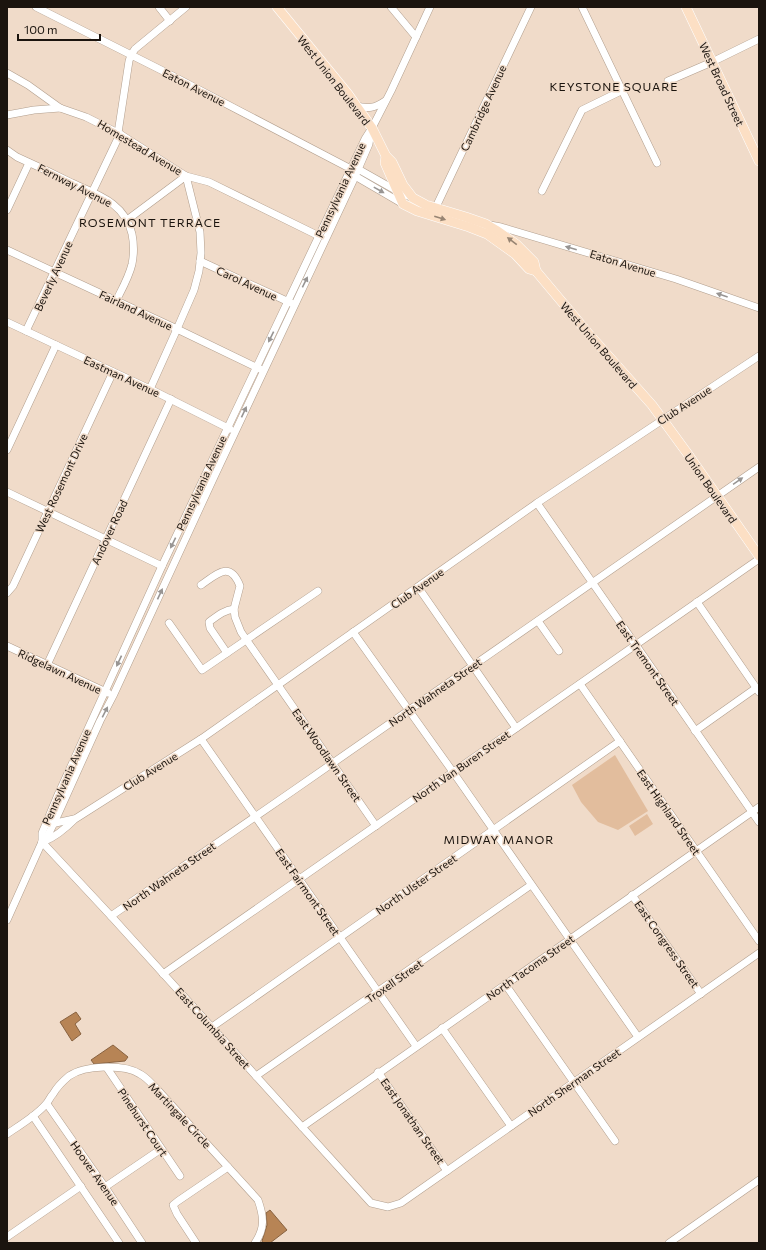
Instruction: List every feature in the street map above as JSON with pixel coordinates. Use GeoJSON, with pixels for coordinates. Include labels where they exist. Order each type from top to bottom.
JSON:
{"type":"FeatureCollection","features":[{"type":"Feature","properties":{"kind":"main road","name":"West Union Boulevard"},"geometry":{"type":"LineString","coordinates":[[277,7],[348,94],[372,128],[386,156],[392,162],[403,185],[413,198],[426,205],[486,224],[516,244],[534,262],[536,271],[663,419]]}},
{"type":"Feature","properties":{"kind":"main road","name":"West Broad Street"},"geometry":{"type":"LineString","coordinates":[[686,7],[759,161]]}},
{"type":"Feature","properties":{"kind":"main road","name":"West Union Boulevard"},"geometry":{"type":"LineString","coordinates":[[386,156],[385,163],[404,204],[417,211],[487,234],[515,254],[529,269],[536,271]]}},
{"type":"Feature","properties":{"kind":"main road","name":"Union Boulevard"},"geometry":{"type":"LineString","coordinates":[[663,419],[759,558]]}},
{"type":"Feature","properties":{"kind":"street","name":"Eaton Avenue"},"geometry":{"type":"LineString","coordinates":[[36,7],[223,102],[355,172],[413,198]]}},
{"type":"Feature","properties":{"kind":"street"},"geometry":{"type":"LineString","coordinates":[[159,7],[170,21]]}},
{"type":"Feature","properties":{"kind":"street"},"geometry":{"type":"LineString","coordinates":[[131,55],[135,48],[186,7]]}},
{"type":"Feature","properties":{"kind":"street"},"geometry":{"type":"LineString","coordinates":[[392,7],[416,37]]}},
{"type":"Feature","properties":{"kind":"street","name":"Pennsylvania Avenue"},"geometry":{"type":"LineString","coordinates":[[42,842],[42,832],[45,825],[162,566],[256,367],[291,303],[355,172],[365,138],[372,128],[430,7]]}},
{"type":"Feature","properties":{"kind":"street","name":"Cambridge Avenue"},"geometry":{"type":"LineString","coordinates":[[435,208],[531,7]]}},
{"type":"Feature","properties":{"kind":"street"},"geometry":{"type":"LineString","coordinates":[[582,7],[657,163]]}},
{"type":"Feature","properties":{"kind":"street"},"geometry":{"type":"LineString","coordinates":[[668,81],[759,39]]}},
{"type":"Feature","properties":{"kind":"street","name":"Beverly Avenue"},"geometry":{"type":"LineString","coordinates":[[26,331],[119,133],[131,55]]}},
{"type":"Feature","properties":{"kind":"street","name":"Homestead Avenue"},"geometry":{"type":"LineString","coordinates":[[7,73],[28,85],[60,108],[86,116],[119,133],[186,176],[209,182],[319,236]]}},
{"type":"Feature","properties":{"kind":"street"},"geometry":{"type":"LineString","coordinates":[[542,191],[582,110],[623,90]]}},
{"type":"Feature","properties":{"kind":"street"},"geometry":{"type":"LineString","coordinates":[[356,106],[373,108],[385,101]]}},
{"type":"Feature","properties":{"kind":"street"},"geometry":{"type":"LineString","coordinates":[[7,115],[34,110],[60,108]]}},
{"type":"Feature","properties":{"kind":"street","name":"Fernway Avenue"},"geometry":{"type":"LineString","coordinates":[[7,150],[29,163],[106,199],[120,210],[127,220],[132,238],[133,258],[127,278],[116,301]]}},
{"type":"Feature","properties":{"kind":"street"},"geometry":{"type":"LineString","coordinates":[[7,210],[29,163]]}},
{"type":"Feature","properties":{"kind":"street","name":"Eaton Avenue"},"geometry":{"type":"LineString","coordinates":[[355,172],[404,204]]}},
{"type":"Feature","properties":{"kind":"street","name":"Pennsylvania Avenue"},"geometry":{"type":"LineString","coordinates":[[7,920],[42,842],[48,835],[54,823],[100,721],[264,371],[319,236],[355,172]]}},
{"type":"Feature","properties":{"kind":"street"},"geometry":{"type":"LineString","coordinates":[[127,220],[186,176],[200,232],[200,260],[195,284],[150,389]]}},
{"type":"Feature","properties":{"kind":"street","name":"Eaton Avenue"},"geometry":{"type":"LineString","coordinates":[[486,224],[501,227],[676,279],[759,308]]}},
{"type":"Feature","properties":{"kind":"street","name":"Fairland Avenue"},"geometry":{"type":"LineString","coordinates":[[7,250],[264,371]]}},
{"type":"Feature","properties":{"kind":"street","name":"Carol Avenue"},"geometry":{"type":"LineString","coordinates":[[200,260],[291,303]]}},
{"type":"Feature","properties":{"kind":"street","name":"Eastman Avenue"},"geometry":{"type":"LineString","coordinates":[[7,322],[171,399],[235,432]]}},
{"type":"Feature","properties":{"kind":"street"},"geometry":{"type":"LineString","coordinates":[[7,450],[56,345]]}},
{"type":"Feature","properties":{"kind":"street","name":"Club Avenue"},"geometry":{"type":"LineString","coordinates":[[42,842],[52,838],[67,828],[75,819],[201,739],[536,503],[759,356]]}},
{"type":"Feature","properties":{"kind":"street","name":"West Rosemont Drive"},"geometry":{"type":"LineString","coordinates":[[7,593],[13,586],[113,372]]}},
{"type":"Feature","properties":{"kind":"street","name":"Andover Road"},"geometry":{"type":"LineString","coordinates":[[47,665],[171,399]]}},
{"type":"Feature","properties":{"kind":"street","name":"North Wahneta Street"},"geometry":{"type":"LineString","coordinates":[[111,916],[759,467]]}},
{"type":"Feature","properties":{"kind":"street"},"geometry":{"type":"LineString","coordinates":[[7,492],[162,566]]}},
{"type":"Feature","properties":{"kind":"street","name":"East Tremont Street"},"geometry":{"type":"LineString","coordinates":[[536,503],[759,822]]}},
{"type":"Feature","properties":{"kind":"street","name":"North Van Buren Street"},"geometry":{"type":"LineString","coordinates":[[163,974],[759,558]]}},
{"type":"Feature","properties":{"kind":"street"},"geometry":{"type":"LineString","coordinates":[[200,585],[224,571],[230,571],[235,576],[240,586],[234,609],[227,610],[209,622],[210,628],[227,653]]}},
{"type":"Feature","properties":{"kind":"street"},"geometry":{"type":"LineString","coordinates":[[418,587],[516,728]]}},
{"type":"Feature","properties":{"kind":"street"},"geometry":{"type":"LineString","coordinates":[[169,623],[202,670],[318,591]]}},
{"type":"Feature","properties":{"kind":"street"},"geometry":{"type":"LineString","coordinates":[[696,731],[757,688],[697,602]]}},
{"type":"Feature","properties":{"kind":"street","name":"East Woodlawn Street"},"geometry":{"type":"LineString","coordinates":[[234,609],[238,626],[246,640],[376,826]]}},
{"type":"Feature","properties":{"kind":"street"},"geometry":{"type":"LineString","coordinates":[[538,621],[559,651]]}},
{"type":"Feature","properties":{"kind":"street"},"geometry":{"type":"LineString","coordinates":[[353,632],[453,772],[638,1037]]}},
{"type":"Feature","properties":{"kind":"street","name":"Ridgelawn Avenue"},"geometry":{"type":"LineString","coordinates":[[7,646],[113,696]]}},
{"type":"Feature","properties":{"kind":"street","name":"East Highland Street"},"geometry":{"type":"LineString","coordinates":[[580,684],[759,941]]}},
{"type":"Feature","properties":{"kind":"street","name":"East Fairmont Street"},"geometry":{"type":"LineString","coordinates":[[201,739],[416,1046]]}},
{"type":"Feature","properties":{"kind":"street","name":"North Ulster Street"},"geometry":{"type":"LineString","coordinates":[[212,1027],[494,831],[620,741]]}},
{"type":"Feature","properties":{"kind":"street","name":"North Tacoma Street"},"geometry":{"type":"LineString","coordinates":[[302,1126],[759,807]]}},
{"type":"Feature","properties":{"kind":"street","name":"Club Avenue"},"geometry":{"type":"LineString","coordinates":[[45,825],[75,819]]}},
{"type":"Feature","properties":{"kind":"street","name":"East Columbia Street"},"geometry":{"type":"LineString","coordinates":[[42,842],[371,1203],[388,1208]]}},
{"type":"Feature","properties":{"kind":"street","name":"Troxell Street"},"geometry":{"type":"LineString","coordinates":[[256,1076],[531,885]]}},
{"type":"Feature","properties":{"kind":"street","name":"East Congress Street"},"geometry":{"type":"LineString","coordinates":[[632,895],[701,994]]}},
{"type":"Feature","properties":{"kind":"street","name":"North Sherman Street"},"geometry":{"type":"LineString","coordinates":[[388,1208],[401,1202],[447,1171],[759,953]]}},
{"type":"Feature","properties":{"kind":"street"},"geometry":{"type":"LineString","coordinates":[[505,984],[615,1141]]}},
{"type":"Feature","properties":{"kind":"street"},"geometry":{"type":"LineString","coordinates":[[442,1028],[511,1126]]}},
{"type":"Feature","properties":{"kind":"street","name":"Martingale Circle"},"geometry":{"type":"LineString","coordinates":[[7,1134],[33,1116],[46,1104],[61,1084],[77,1072],[86,1069],[115,1067],[129,1069],[141,1074],[258,1200],[263,1214],[262,1229],[255,1243]]}},
{"type":"Feature","properties":{"kind":"street","name":"Pinehurst Court"},"geometry":{"type":"LineString","coordinates":[[107,1068],[180,1176]]}},
{"type":"Feature","properties":{"kind":"street","name":"East Jonathan Street"},"geometry":{"type":"LineString","coordinates":[[378,1072],[447,1171]]}},
{"type":"Feature","properties":{"kind":"street","name":"Hoover Avenue"},"geometry":{"type":"LineString","coordinates":[[46,1104],[105,1187],[142,1243]]}},
{"type":"Feature","properties":{"kind":"street","name":"Hoover Avenue"},"geometry":{"type":"LineString","coordinates":[[33,1116],[119,1243]]}},
{"type":"Feature","properties":{"kind":"street"},"geometry":{"type":"LineString","coordinates":[[105,1187],[162,1148]]}},
{"type":"Feature","properties":{"kind":"street"},"geometry":{"type":"LineString","coordinates":[[196,1243],[177,1214],[173,1205],[228,1167]]}},
{"type":"Feature","properties":{"kind":"street"},"geometry":{"type":"LineString","coordinates":[[669,1243],[759,1180]]}},
{"type":"Feature","properties":{"kind":"street"},"geometry":{"type":"LineString","coordinates":[[7,1237],[80,1186]]}},
{"type":"Feature","properties":{"kind":"shaded area"},"geometry":{"type":"Polygon","coordinates":[[[615,755],[648,811],[618,830],[598,822],[581,802],[572,785],[615,755]]]}},
{"type":"Feature","properties":{"kind":"shaded area"},"geometry":{"type":"Polygon","coordinates":[[[647,814],[653,824],[635,836],[629,826],[647,814]]]}},
{"type":"Feature","properties":{"kind":"shaded area"},"geometry":{"type":"Polygon","coordinates":[[[76,1012],[81,1019],[75,1024],[81,1034],[72,1041],[60,1022],[76,1012]]]}},
{"type":"Feature","properties":{"kind":"shaded area"},"geometry":{"type":"Polygon","coordinates":[[[113,1045],[128,1057],[125,1061],[94,1064],[91,1060],[113,1045]]]}},
{"type":"Feature","properties":{"kind":"shaded area"},"geometry":{"type":"Polygon","coordinates":[[[270,1210],[287,1230],[270,1243],[263,1243],[262,1241],[267,1225],[266,1213],[270,1210]]]}},
{"type":"Feature","properties":{"kind":"district","name":"KEYSTONE SQUARE"},"geometry":{"type":"Point","coordinates":[614,86]}},
{"type":"Feature","properties":{"kind":"district","name":"ROSEMONT TERRACE"},"geometry":{"type":"Point","coordinates":[150,222]}},
{"type":"Feature","properties":{"kind":"district","name":"MIDWAY MANOR"},"geometry":{"type":"Point","coordinates":[499,839]}}]}
